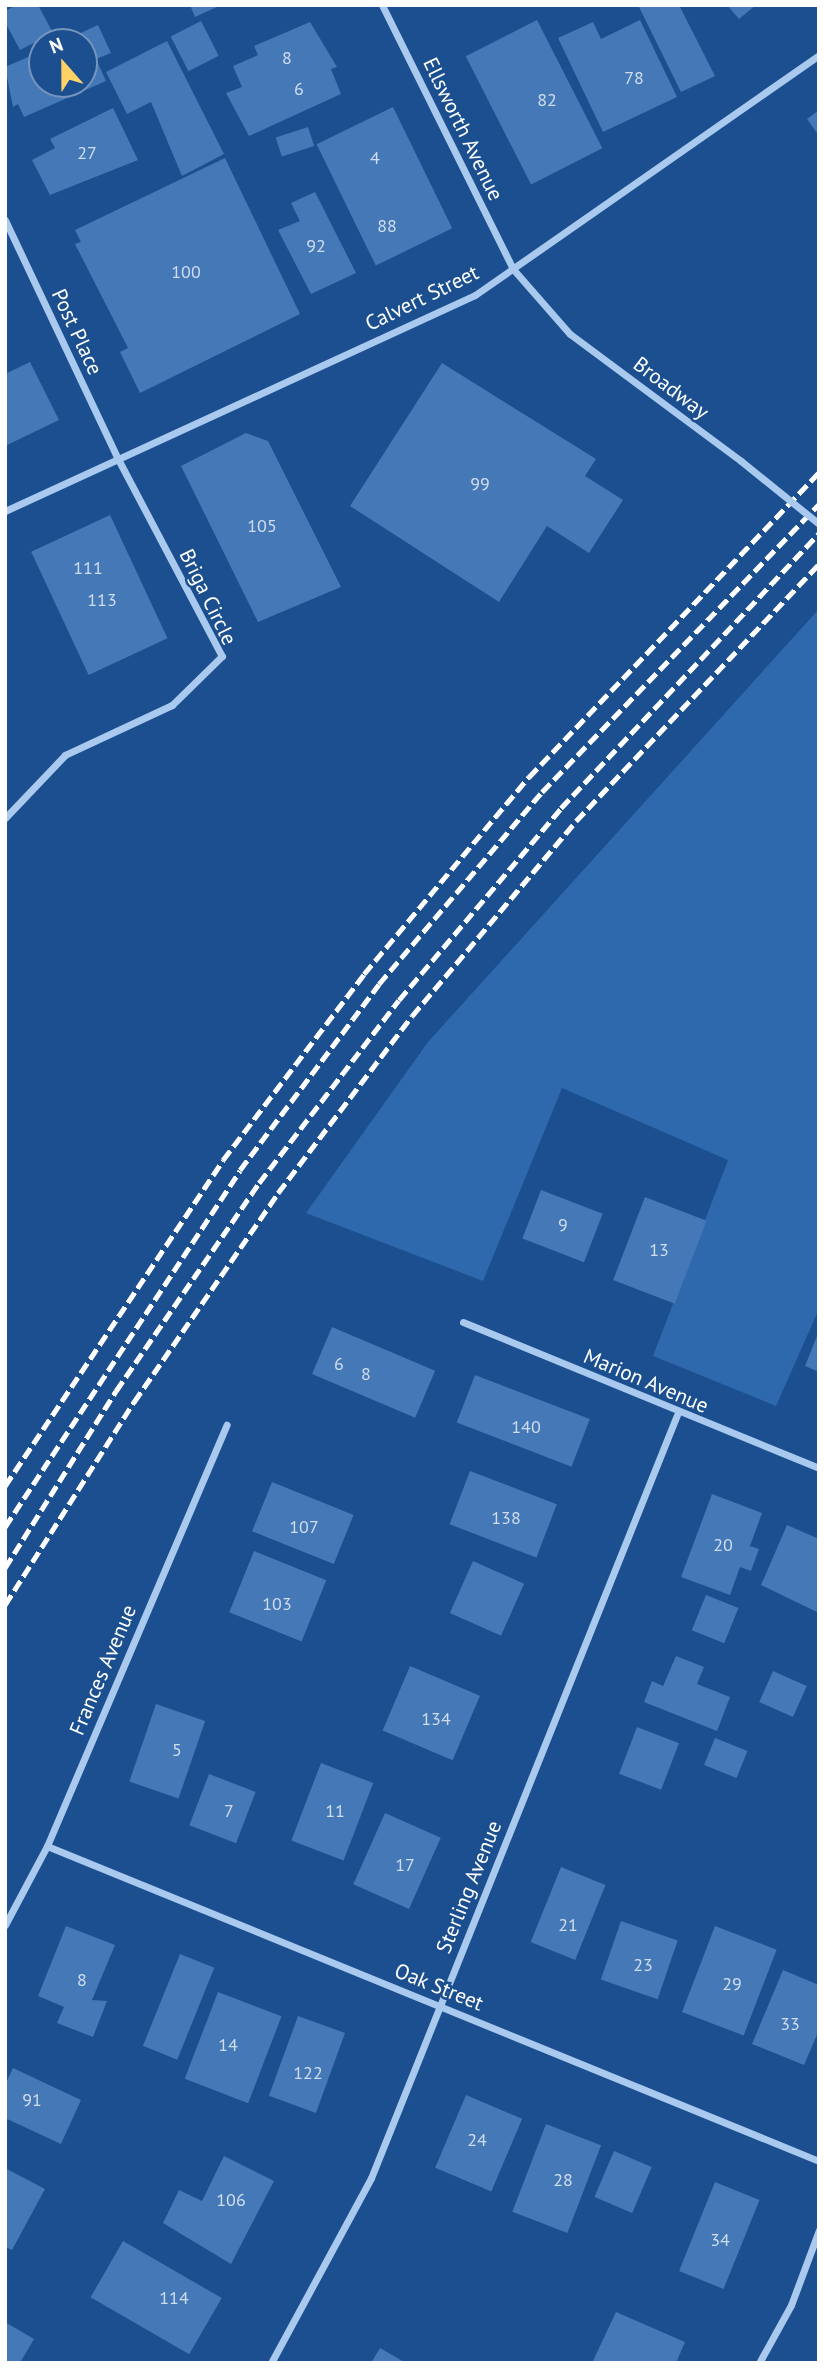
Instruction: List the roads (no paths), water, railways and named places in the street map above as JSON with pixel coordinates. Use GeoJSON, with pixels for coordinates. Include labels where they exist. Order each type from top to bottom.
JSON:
{"type":"FeatureCollection","features":[{"type":"Feature","properties":{"kind":"street","name":"Ellsworth Avenue"},"geometry":{"type":"LineString","coordinates":[[382,5],[513,269]]}},
{"type":"Feature","properties":{"kind":"street","name":"Calvert Street"},"geometry":{"type":"LineString","coordinates":[[5,511],[475,295],[819,55]]}},
{"type":"Feature","properties":{"kind":"street","name":"Post Place"},"geometry":{"type":"LineString","coordinates":[[5,219],[118,459]]}},
{"type":"Feature","properties":{"kind":"street","name":"Broadway"},"geometry":{"type":"LineString","coordinates":[[513,269],[570,334],[741,461],[819,524]]}},
{"type":"Feature","properties":{"kind":"street","name":"Briga Circle"},"geometry":{"type":"LineString","coordinates":[[5,818],[65,755],[172,705],[222,656],[118,459]]}},
{"type":"Feature","properties":{"kind":"street","name":"Marion Avenue"},"geometry":{"type":"LineString","coordinates":[[463,1322],[677,1415],[819,1468]]}},
{"type":"Feature","properties":{"kind":"street","name":"Sterling Avenue"},"geometry":{"type":"LineString","coordinates":[[271,2363],[371,2178],[677,1415]]}},
{"type":"Feature","properties":{"kind":"street","name":"Frances Avenue"},"geometry":{"type":"LineString","coordinates":[[5,1925],[47,1846],[226,1425]]}},
{"type":"Feature","properties":{"kind":"street","name":"Oak Street"},"geometry":{"type":"LineString","coordinates":[[47,1846],[819,2161]]}},
{"type":"Feature","properties":{"kind":"street"},"geometry":{"type":"LineString","coordinates":[[759,2363],[791,2305],[819,2230]]}},
{"type":"Feature","properties":{"kind":"railway"},"geometry":{"type":"LineString","coordinates":[[5,1486],[223,1160],[364,974],[529,777],[819,473]]}},
{"type":"Feature","properties":{"kind":"railway"},"geometry":{"type":"LineString","coordinates":[[5,1527],[240,1170],[379,984],[542,792],[819,504]]}},
{"type":"Feature","properties":{"kind":"railway"},"geometry":{"type":"LineString","coordinates":[[5,1568],[116,1391],[259,1183],[399,1000],[561,808],[819,533]]}},
{"type":"Feature","properties":{"kind":"railway"},"geometry":{"type":"LineString","coordinates":[[5,1605],[134,1402],[278,1193],[412,1016],[576,821],[819,564]]}}]}
